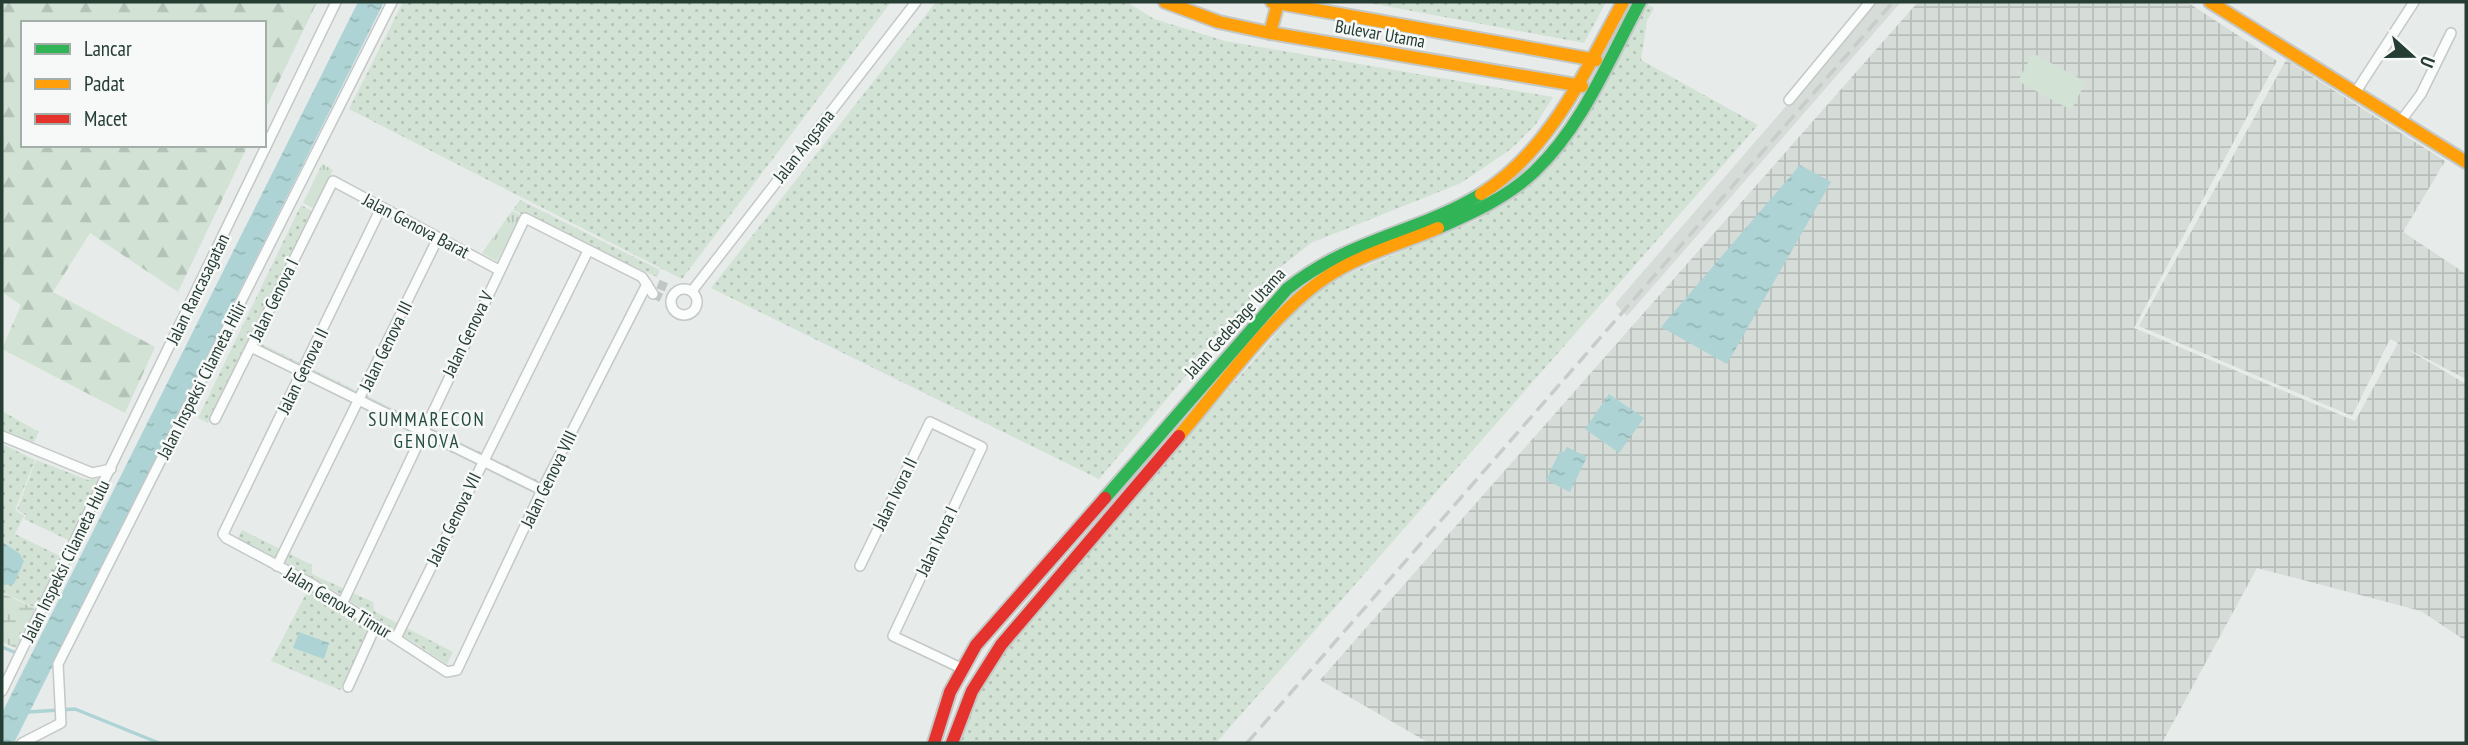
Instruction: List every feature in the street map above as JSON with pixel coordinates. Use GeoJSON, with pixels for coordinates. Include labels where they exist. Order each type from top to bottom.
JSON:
{"type":"FeatureCollection","features":[{"type":"Feature","properties":{"kind":"street","name":"Jalan Rancasagatan"},"geometry":{"type":"LineString","coordinates":[[111,470],[336,2]]}},
{"type":"Feature","properties":{"kind":"street","name":"Jalan Inspeksi Cilameta Hilir"},"geometry":{"type":"LineString","coordinates":[[22,743],[60,725],[62,721],[58,664],[392,2]]}},
{"type":"Feature","properties":{"kind":"street","name":"Jalan Angsana"},"geometry":{"type":"LineString","coordinates":[[692,291],[916,2]]}},
{"type":"Feature","properties":{"kind":"street","name":"Bulevar Utama"},"geometry":{"type":"LineString","coordinates":[[1165,2],[1219,22],[1270,33],[1592,88]]}},
{"type":"Feature","properties":{"kind":"street"},"geometry":{"type":"LineString","coordinates":[[1270,33],[1275,2]]}},
{"type":"Feature","properties":{"kind":"street","name":"Bulevar Utama"},"geometry":{"type":"LineString","coordinates":[[1275,2],[1607,62]]}},
{"type":"Feature","properties":{"kind":"street","name":"Jalan Gedebage Utama"},"geometry":{"type":"LineString","coordinates":[[934,743],[946,702],[961,668],[987,632],[1287,289],[1322,261],[1471,200],[1524,161],[1549,132],[1623,2]]}},
{"type":"Feature","properties":{"kind":"street","name":"Jalan Gedebage Utama"},"geometry":{"type":"LineString","coordinates":[[951,743],[963,707],[982,671],[1049,588],[1267,333],[1300,299],[1332,273],[1447,227],[1503,196],[1535,172],[1563,139],[1640,2]]}},
{"type":"Feature","properties":{"kind":"street"},"geometry":{"type":"LineString","coordinates":[[1788,100],[1870,2]]}},
{"type":"Feature","properties":{"kind":"street"},"geometry":{"type":"LineString","coordinates":[[2210,2],[2229,7],[2355,93],[2466,162]]}},
{"type":"Feature","properties":{"kind":"street"},"geometry":{"type":"LineString","coordinates":[[2355,93],[2414,2]]}},
{"type":"Feature","properties":{"kind":"street"},"geometry":{"type":"LineString","coordinates":[[2400,122],[2421,94],[2451,33]]}},
{"type":"Feature","properties":{"kind":"street","name":"Jalan Genova Barat"},"geometry":{"type":"LineString","coordinates":[[333,181],[499,270]]}},
{"type":"Feature","properties":{"kind":"street","name":"Jalan Genova I"},"geometry":{"type":"LineString","coordinates":[[215,419],[333,181]]}},
{"type":"Feature","properties":{"kind":"street","name":"Jalan Genova II"},"geometry":{"type":"LineString","coordinates":[[223,534],[303,374],[381,208]]}},
{"type":"Feature","properties":{"kind":"street","name":"Jalan Genova V"},"geometry":{"type":"LineString","coordinates":[[342,604],[525,218],[588,251]]}},
{"type":"Feature","properties":{"kind":"street","name":"Jalan Genova III"},"geometry":{"type":"LineString","coordinates":[[277,566],[438,239]]}},
{"type":"Feature","properties":{"kind":"street"},"geometry":{"type":"LineString","coordinates":[[588,251],[644,280],[658,284]]}},
{"type":"Feature","properties":{"kind":"street","name":"Jalan Genova VII"},"geometry":{"type":"LineString","coordinates":[[396,638],[588,251]]}},
{"type":"Feature","properties":{"kind":"street"},"geometry":{"type":"LineString","coordinates":[[644,280],[653,294]]}},
{"type":"Feature","properties":{"kind":"street","name":"Jalan Genova VIII"},"geometry":{"type":"LineString","coordinates":[[452,673],[457,670],[644,280]]}},
{"type":"Feature","properties":{"kind":"street"},"geometry":{"type":"LineString","coordinates":[[664,299],[681,315],[693,311],[697,303],[692,291],[668,288]]}},
{"type":"Feature","properties":{"kind":"street"},"geometry":{"type":"LineString","coordinates":[[671,307],[673,294],[679,289]]}},
{"type":"Feature","properties":{"kind":"street"},"geometry":{"type":"LineString","coordinates":[[1287,289],[1300,299]]}},
{"type":"Feature","properties":{"kind":"street"},"geometry":{"type":"LineString","coordinates":[[251,347],[421,433],[542,490]]}},
{"type":"Feature","properties":{"kind":"street","name":"Jalan Ivora I"},"geometry":{"type":"LineString","coordinates":[[930,422],[982,447],[893,636],[961,668]]}},
{"type":"Feature","properties":{"kind":"street","name":"Jalan Ivora II"},"geometry":{"type":"LineString","coordinates":[[860,566],[930,422]]}},
{"type":"Feature","properties":{"kind":"street"},"geometry":{"type":"LineString","coordinates":[[2,436],[92,473],[111,470]]}},
{"type":"Feature","properties":{"kind":"street","name":"Jalan Inspeksi Cilameta Hulu"},"geometry":{"type":"LineString","coordinates":[[2,691],[111,470]]}},
{"type":"Feature","properties":{"kind":"street","name":"Jalan Genova Timur"},"geometry":{"type":"LineString","coordinates":[[223,534],[452,673]]}},
{"type":"Feature","properties":{"kind":"street"},"geometry":{"type":"LineString","coordinates":[[1036,578],[1049,588]]}},
{"type":"Feature","properties":{"kind":"street"},"geometry":{"type":"LineString","coordinates":[[348,687],[376,625]]}},
{"type":"Feature","properties":{"kind":"shaded area"},"geometry":{"type":"Polygon","coordinates":[[[1876,2],[1901,2],[1627,316],[1615,304],[1876,2]]]}},
{"type":"Feature","properties":{"kind":"shaded area"},"geometry":{"type":"Polygon","coordinates":[[[1918,2],[2187,2],[2277,61],[2134,328],[2355,421],[2398,343],[2390,339],[2352,416],[2139,326],[2286,60],[2445,161],[2403,232],[2466,274],[2466,379],[2402,346],[2466,384],[2466,641],[2421,611],[2257,568],[2162,743],[1429,743],[1320,680],[1918,2]]]}},
{"type":"Feature","properties":{"kind":"green space"},"geometry":{"type":"Polygon","coordinates":[[[2,2],[317,2],[266,108],[266,21],[21,21],[21,147],[247,147],[178,292],[90,233],[53,292],[155,347],[125,413],[2,349],[21,305],[2,292],[2,2]]]}},
{"type":"Feature","properties":{"kind":"green space"},"geometry":{"type":"Polygon","coordinates":[[[403,2],[891,2],[682,279],[349,109],[403,2]]]}},
{"type":"Feature","properties":{"kind":"green space"},"geometry":{"type":"Polygon","coordinates":[[[936,2],[1127,2],[1154,19],[1225,41],[1553,97],[1536,124],[1511,149],[1461,183],[1311,243],[1272,274],[1099,479],[711,288],[936,2]]]}},
{"type":"Feature","properties":{"kind":"green space"},"geometry":{"type":"Polygon","coordinates":[[[1364,2],[1606,2],[1584,43],[1364,2]]]}},
{"type":"Feature","properties":{"kind":"green space"},"geometry":{"type":"Polygon","coordinates":[[[1647,4],[1654,8],[1647,21],[1641,60],[1758,125],[1216,743],[958,743],[968,709],[1005,649],[1303,303],[1335,279],[1477,220],[1538,176],[1569,142],[1647,4]]]}},
{"type":"Feature","properties":{"kind":"green space"},"geometry":{"type":"Polygon","coordinates":[[[2033,53],[2086,82],[2071,110],[2018,81],[2033,53]]]}},
{"type":"Feature","properties":{"kind":"green space"},"geometry":{"type":"Polygon","coordinates":[[[322,164],[333,170],[314,209],[303,203],[322,164]]]}},
{"type":"Feature","properties":{"kind":"green space"},"geometry":{"type":"Polygon","coordinates":[[[520,200],[660,270],[657,277],[513,210],[520,200]]]}},
{"type":"Feature","properties":{"kind":"green space"},"geometry":{"type":"Polygon","coordinates":[[[301,205],[313,212],[208,423],[198,418],[301,205]]]}},
{"type":"Feature","properties":{"kind":"green space"},"geometry":{"type":"Polygon","coordinates":[[[512,211],[522,216],[497,261],[482,253],[512,211]]]}},
{"type":"Feature","properties":{"kind":"green space"},"geometry":{"type":"Polygon","coordinates":[[[262,344],[537,480],[531,492],[256,356],[262,344]]]}},
{"type":"Feature","properties":{"kind":"green space"},"geometry":{"type":"Polygon","coordinates":[[[2,411],[39,432],[33,444],[2,431],[2,411]]]}},
{"type":"Feature","properties":{"kind":"green space"},"geometry":{"type":"Polygon","coordinates":[[[2,444],[35,460],[15,510],[24,516],[15,534],[62,557],[36,608],[2,592],[2,444]]]}},
{"type":"Feature","properties":{"kind":"green space"},"geometry":{"type":"Polygon","coordinates":[[[36,460],[88,480],[102,477],[70,541],[24,519],[26,515],[17,510],[36,460]]]}},
{"type":"Feature","properties":{"kind":"green space"},"geometry":{"type":"Polygon","coordinates":[[[242,530],[312,565],[312,574],[373,602],[374,611],[453,652],[447,664],[330,588],[237,540],[242,530]]]}},
{"type":"Feature","properties":{"kind":"green space"},"geometry":{"type":"Polygon","coordinates":[[[310,586],[370,627],[340,690],[271,661],[310,586]]]}},
{"type":"Feature","properties":{"kind":"green space"},"geometry":{"type":"Polygon","coordinates":[[[2,593],[36,609],[16,648],[2,642],[2,593]]]}},
{"type":"Feature","properties":{"kind":"water"},"geometry":{"type":"Polygon","coordinates":[[[358,2],[384,2],[14,743],[2,743],[2,713],[358,2]]]}},
{"type":"Feature","properties":{"kind":"water"},"geometry":{"type":"Polygon","coordinates":[[[1800,165],[1831,182],[1727,364],[1661,327],[1800,165]]]}},
{"type":"Feature","properties":{"kind":"water"},"geometry":{"type":"Polygon","coordinates":[[[1609,394],[1644,418],[1619,453],[1585,429],[1609,394]]]}},
{"type":"Feature","properties":{"kind":"water"},"geometry":{"type":"Polygon","coordinates":[[[1567,447],[1587,457],[1570,492],[1546,480],[1560,451],[1564,452],[1567,447]]]}},
{"type":"Feature","properties":{"kind":"water"},"geometry":{"type":"Polygon","coordinates":[[[2,542],[19,553],[24,561],[14,584],[2,585],[2,542]]]}},
{"type":"Feature","properties":{"kind":"water"},"geometry":{"type":"Polygon","coordinates":[[[299,632],[329,643],[324,659],[293,648],[299,632]]]}},
{"type":"Feature","properties":{"kind":"waterway"},"geometry":{"type":"LineString","coordinates":[[2,647],[14,652]]}},
{"type":"Feature","properties":{"kind":"waterway"},"geometry":{"type":"LineString","coordinates":[[28,712],[75,709],[159,743]]}},
{"type":"Feature","properties":{"kind":"tunnel"},"geometry":{"type":"LineString","coordinates":[[658,284],[668,288]]}},
{"type":"Feature","properties":{"kind":"tunnel"},"geometry":{"type":"LineString","coordinates":[[653,294],[664,299]]}},
{"type":"Feature","properties":{"kind":"railway"},"geometry":{"type":"LineString","coordinates":[[1247,743],[1893,2]]}},
{"type":"Feature","properties":{"kind":"traffic: fast"},"geometry":{"type":"LineString","coordinates":[[1438,228],[1501,197],[1535,171],[1552,153],[1594,91],[1640,2]]}},
{"type":"Feature","properties":{"kind":"traffic: fast"},"geometry":{"type":"LineString","coordinates":[[1105,498],[1287,289],[1334,259],[1457,207],[1481,194]]}},
{"type":"Feature","properties":{"kind":"traffic: slow"},"geometry":{"type":"LineString","coordinates":[[1165,2],[1219,22],[1270,33],[1582,86]]}},
{"type":"Feature","properties":{"kind":"traffic: slow"},"geometry":{"type":"LineString","coordinates":[[1272,2],[1596,60]]}},
{"type":"Feature","properties":{"kind":"traffic: slow"},"geometry":{"type":"LineString","coordinates":[[1481,194],[1527,156],[1546,133],[1580,82],[1623,2]]}},
{"type":"Feature","properties":{"kind":"traffic: slow"},"geometry":{"type":"LineString","coordinates":[[2210,2],[2466,162]]}},
{"type":"Feature","properties":{"kind":"traffic: slow"},"geometry":{"type":"LineString","coordinates":[[1270,33],[1278,3]]}},
{"type":"Feature","properties":{"kind":"traffic: slow"},"geometry":{"type":"LineString","coordinates":[[1179,436],[1267,330],[1306,293],[1351,263],[1438,228]]}},
{"type":"Feature","properties":{"kind":"traffic: jam"},"geometry":{"type":"LineString","coordinates":[[952,743],[972,691],[1001,645],[1179,436]]}},
{"type":"Feature","properties":{"kind":"traffic: jam"},"geometry":{"type":"LineString","coordinates":[[934,743],[950,692],[976,645],[1105,498]]}},
{"type":"Feature","properties":{"kind":"district","name":"SUMMARECON GENOVA"},"geometry":{"type":"Point","coordinates":[427,430]}}]}
